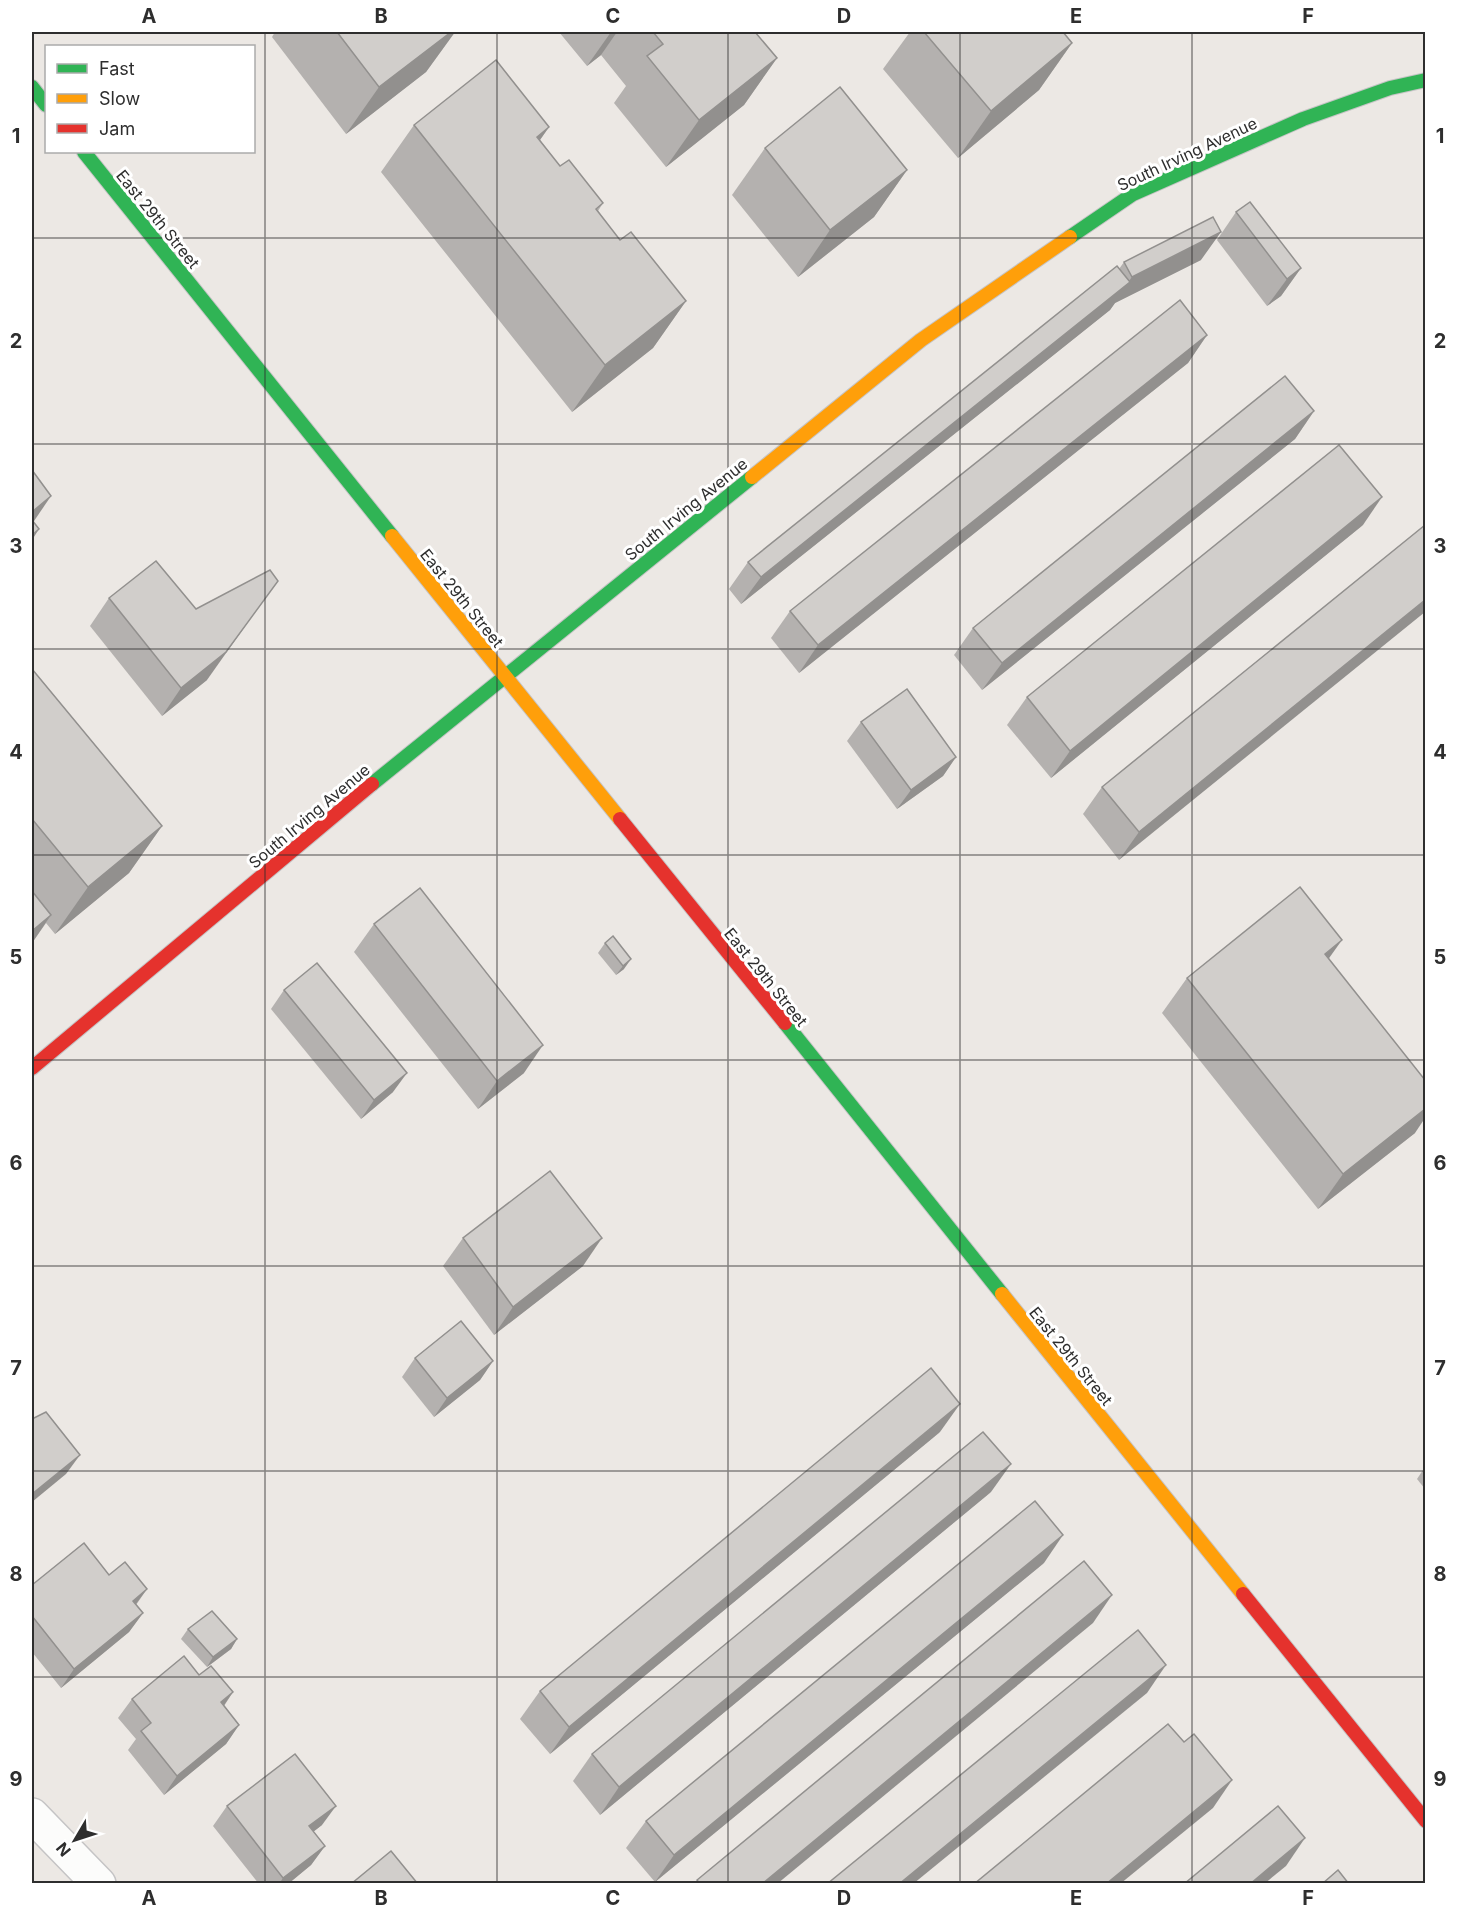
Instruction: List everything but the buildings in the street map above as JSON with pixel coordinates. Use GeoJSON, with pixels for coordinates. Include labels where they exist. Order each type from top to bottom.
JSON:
{"type":"FeatureCollection","features":[{"type":"Feature","properties":{"kind":"street","name":"South Irving Avenue"},"geometry":{"type":"LineString","coordinates":[[32,1068],[504,677],[921,340],[1133,194],[1303,118],[1390,88],[1425,80]]}},
{"type":"Feature","properties":{"kind":"street"},"geometry":{"type":"LineString","coordinates":[[32,87],[45,104]]}},
{"type":"Feature","properties":{"kind":"street","name":"East 29th Street"},"geometry":{"type":"LineString","coordinates":[[85,153],[1425,1821]]}},
{"type":"Feature","properties":{"kind":"street"},"geometry":{"type":"LineString","coordinates":[[32,1815],[99,1884]]}},
{"type":"Feature","properties":{"kind":"traffic: fast"},"geometry":{"type":"LineString","coordinates":[[1070,237],[1133,194],[1303,119],[1390,88],[1426,80]]}},
{"type":"Feature","properties":{"kind":"traffic: fast"},"geometry":{"type":"LineString","coordinates":[[32,87],[45,104]]}},
{"type":"Feature","properties":{"kind":"traffic: fast"},"geometry":{"type":"LineString","coordinates":[[85,153],[392,536]]}},
{"type":"Feature","properties":{"kind":"traffic: fast"},"geometry":{"type":"LineString","coordinates":[[372,784],[752,477]]}},
{"type":"Feature","properties":{"kind":"traffic: fast"},"geometry":{"type":"LineString","coordinates":[[785,1023],[1002,1294]]}},
{"type":"Feature","properties":{"kind":"traffic: slow"},"geometry":{"type":"LineString","coordinates":[[752,477],[921,340],[1070,237]]}},
{"type":"Feature","properties":{"kind":"traffic: slow"},"geometry":{"type":"LineString","coordinates":[[392,536],[620,819]]}},
{"type":"Feature","properties":{"kind":"traffic: slow"},"geometry":{"type":"LineString","coordinates":[[1002,1294],[1243,1594]]}},
{"type":"Feature","properties":{"kind":"traffic: jam"},"geometry":{"type":"LineString","coordinates":[[32,1068],[372,784]]}},
{"type":"Feature","properties":{"kind":"traffic: jam"},"geometry":{"type":"LineString","coordinates":[[620,819],[785,1023]]}},
{"type":"Feature","properties":{"kind":"traffic: jam"},"geometry":{"type":"LineString","coordinates":[[1243,1594],[1426,1821]]}}]}
